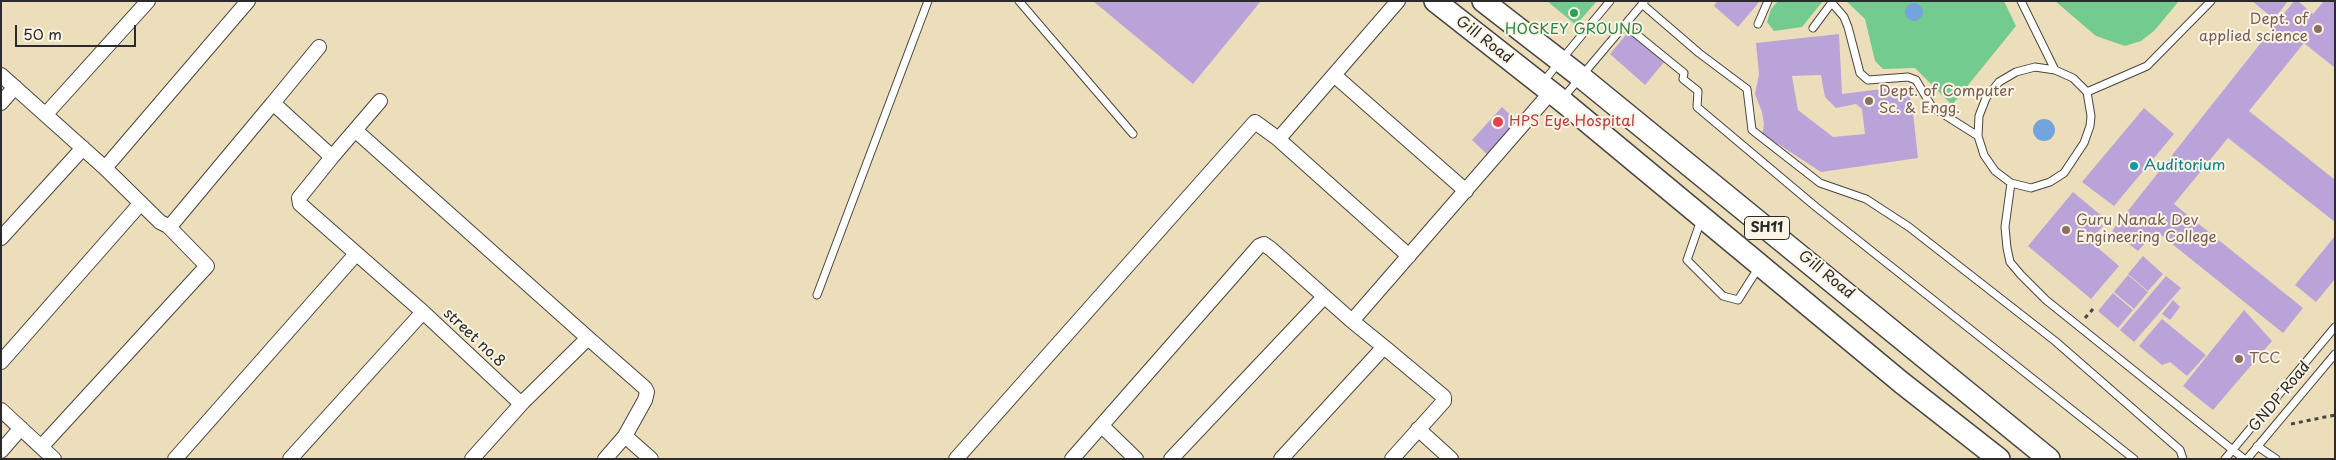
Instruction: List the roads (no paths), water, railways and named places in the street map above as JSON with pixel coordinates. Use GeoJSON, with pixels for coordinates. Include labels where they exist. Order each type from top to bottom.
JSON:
{"type":"FeatureCollection","features":[{"type":"Feature","properties":{"kind":"main road","name":"Gill Road"},"geometry":{"type":"LineString","coordinates":[[1435,1],[1551,92],[1902,383],[1999,459]]}},
{"type":"Feature","properties":{"kind":"main road","name":"Gill Road"},"geometry":{"type":"LineString","coordinates":[[1483,1],[1581,77],[2049,459]]}},
{"type":"Feature","properties":{"kind":"street"},"geometry":{"type":"LineString","coordinates":[[46,114],[148,1]]}},
{"type":"Feature","properties":{"kind":"street"},"geometry":{"type":"LineString","coordinates":[[105,168],[248,1]]}},
{"type":"Feature","properties":{"kind":"street"},"geometry":{"type":"LineString","coordinates":[[1277,138],[1398,1]]}},
{"type":"Feature","properties":{"kind":"street"},"geometry":{"type":"LineString","coordinates":[[168,226],[172,224],[319,47]]}},
{"type":"Feature","properties":{"kind":"street"},"geometry":{"type":"LineString","coordinates":[[1,75],[105,168],[160,222],[168,226],[207,266],[42,447]]}},
{"type":"Feature","properties":{"kind":"street"},"geometry":{"type":"LineString","coordinates":[[1334,75],[1466,190]]}},
{"type":"Feature","properties":{"kind":"street"},"geometry":{"type":"LineString","coordinates":[[1,103],[14,87]]}},
{"type":"Feature","properties":{"kind":"street"},"geometry":{"type":"LineString","coordinates":[[1352,321],[1551,92]]}},
{"type":"Feature","properties":{"kind":"street"},"geometry":{"type":"LineString","coordinates":[[380,101],[299,198],[300,204],[423,312]]}},
{"type":"Feature","properties":{"kind":"street"},"geometry":{"type":"LineString","coordinates":[[273,103],[332,157]]}},
{"type":"Feature","properties":{"kind":"street"},"geometry":{"type":"LineString","coordinates":[[956,459],[1255,122],[1277,138],[1410,256]]}},
{"type":"Feature","properties":{"kind":"street"},"geometry":{"type":"LineString","coordinates":[[355,130],[647,392],[625,436],[605,459]]}},
{"type":"Feature","properties":{"kind":"street"},"geometry":{"type":"LineString","coordinates":[[1,238],[83,148]]}},
{"type":"Feature","properties":{"kind":"street"},"geometry":{"type":"LineString","coordinates":[[1,362],[142,203]]}},
{"type":"Feature","properties":{"kind":"street"},"geometry":{"type":"LineString","coordinates":[[1072,459],[1259,246],[1264,244],[1352,321],[1444,397],[1444,401],[1392,459]]}},
{"type":"Feature","properties":{"kind":"street"},"geometry":{"type":"LineString","coordinates":[[175,459],[356,254]]}},
{"type":"Feature","properties":{"kind":"street"},"geometry":{"type":"LineString","coordinates":[[1171,459],[1324,297]]}},
{"type":"Feature","properties":{"kind":"street","name":"street no.8"},"geometry":{"type":"LineString","coordinates":[[290,459],[423,312],[517,400],[523,402]]}},
{"type":"Feature","properties":{"kind":"street"},"geometry":{"type":"LineString","coordinates":[[472,459],[523,402],[588,338]]}},
{"type":"Feature","properties":{"kind":"street"},"geometry":{"type":"LineString","coordinates":[[1281,459],[1384,347]]}},
{"type":"Feature","properties":{"kind":"street"},"geometry":{"type":"LineString","coordinates":[[1,410],[54,459]]}},
{"type":"Feature","properties":{"kind":"street"},"geometry":{"type":"LineString","coordinates":[[1102,426],[1136,459]]}},
{"type":"Feature","properties":{"kind":"street"},"geometry":{"type":"LineString","coordinates":[[1,451],[21,428]]}},
{"type":"Feature","properties":{"kind":"street"},"geometry":{"type":"LineString","coordinates":[[1418,429],[1451,459]]}},
{"type":"Feature","properties":{"kind":"street"},"geometry":{"type":"LineString","coordinates":[[625,436],[651,459]]}},
{"type":"Feature","properties":{"kind":"lane"},"geometry":{"type":"LineString","coordinates":[[817,295],[928,1]]}},
{"type":"Feature","properties":{"kind":"lane"},"geometry":{"type":"LineString","coordinates":[[1020,1],[1133,134]]}},
{"type":"Feature","properties":{"kind":"lane"},"geometry":{"type":"LineString","coordinates":[[1551,92],[1560,61],[1610,1]]}},
{"type":"Feature","properties":{"kind":"lane"},"geometry":{"type":"LineString","coordinates":[[1758,24],[1768,1]]}},
{"type":"Feature","properties":{"kind":"lane"},"geometry":{"type":"LineString","coordinates":[[2021,1],[2054,70]]}},
{"type":"Feature","properties":{"kind":"lane"},"geometry":{"type":"LineString","coordinates":[[2087,92],[2148,66],[2210,1]]}},
{"type":"Feature","properties":{"kind":"lane"},"geometry":{"type":"LineString","coordinates":[[1813,28],[1833,2],[1844,17],[1848,27],[1860,72],[1868,80],[1908,77],[1916,80],[1932,107],[1978,136]]}},
{"type":"Feature","properties":{"kind":"lane"},"geometry":{"type":"LineString","coordinates":[[1551,92],[1581,77],[1643,3],[1699,53],[1747,89],[1752,130],[1820,183],[1866,199],[1909,227],[2056,341],[2180,450],[2183,459]]}},
{"type":"Feature","properties":{"kind":"lane"},"geometry":{"type":"LineString","coordinates":[[1625,24],[1684,73],[1683,79],[1698,91],[1697,107],[1704,113],[1816,207],[2134,459]]}},
{"type":"Feature","properties":{"kind":"lane"},"geometry":{"type":"LineString","coordinates":[[2035,68],[2054,70],[2073,78],[2087,92],[2091,108],[2090,126],[2084,143],[2064,173],[2050,182],[2031,188],[2011,183],[1995,172],[1984,155],[1978,136],[1979,116],[1986,98],[1999,82],[2016,72],[2035,68]]}},
{"type":"Feature","properties":{"kind":"lane"},"geometry":{"type":"LineString","coordinates":[[2011,183],[2005,227],[2006,248],[2010,262],[2021,275],[2046,300],[2232,451],[2246,459]]}},
{"type":"Feature","properties":{"kind":"lane"},"geometry":{"type":"LineString","coordinates":[[1702,217],[1688,260],[1723,296],[1738,300],[1760,266]]}},
{"type":"Feature","properties":{"kind":"lane"},"geometry":{"type":"LineString","coordinates":[[2225,459],[2335,327]]}},
{"type":"Feature","properties":{"kind":"lane","name":"GNDP Road"},"geometry":{"type":"LineString","coordinates":[[2246,459],[2335,354]]}},
{"type":"Feature","properties":{"kind":"lane"},"geometry":{"type":"LineString","coordinates":[[2257,446],[2276,459]]}},
{"type":"Feature","properties":{"kind":"water"},"geometry":{"type":"Polygon","coordinates":[[[1910,3],[1918,3],[1923,8],[1921,19],[1910,21],[1905,16],[1905,8],[1910,3]]]}},
{"type":"Feature","properties":{"kind":"water"},"geometry":{"type":"Polygon","coordinates":[[[2044,119],[2052,122],[2055,130],[2052,138],[2044,141],[2036,138],[2033,130],[2036,122],[2044,119]]]}},
{"type":"Feature","properties":{"kind":"place","name":"HOCKEY GROUND"},"geometry":{"type":"Point","coordinates":[1574,13]}},
{"type":"Feature","properties":{"kind":"place","name":"Dept. of applied science"},"geometry":{"type":"Point","coordinates":[2318,29]}},
{"type":"Feature","properties":{"kind":"place","name":"Dept. of Computer Sc. & Engg."},"geometry":{"type":"Point","coordinates":[1869,101]}},
{"type":"Feature","properties":{"kind":"place","name":"HPS Eye Hospital"},"geometry":{"type":"Point","coordinates":[1498,122]}},
{"type":"Feature","properties":{"kind":"place","name":"Auditorium"},"geometry":{"type":"Point","coordinates":[2134,166]}},
{"type":"Feature","properties":{"kind":"place","name":"Guru Nanak Dev Engineering College"},"geometry":{"type":"Point","coordinates":[2066,230]}},
{"type":"Feature","properties":{"kind":"place","name":"TCC"},"geometry":{"type":"Point","coordinates":[2239,359]}}]}
